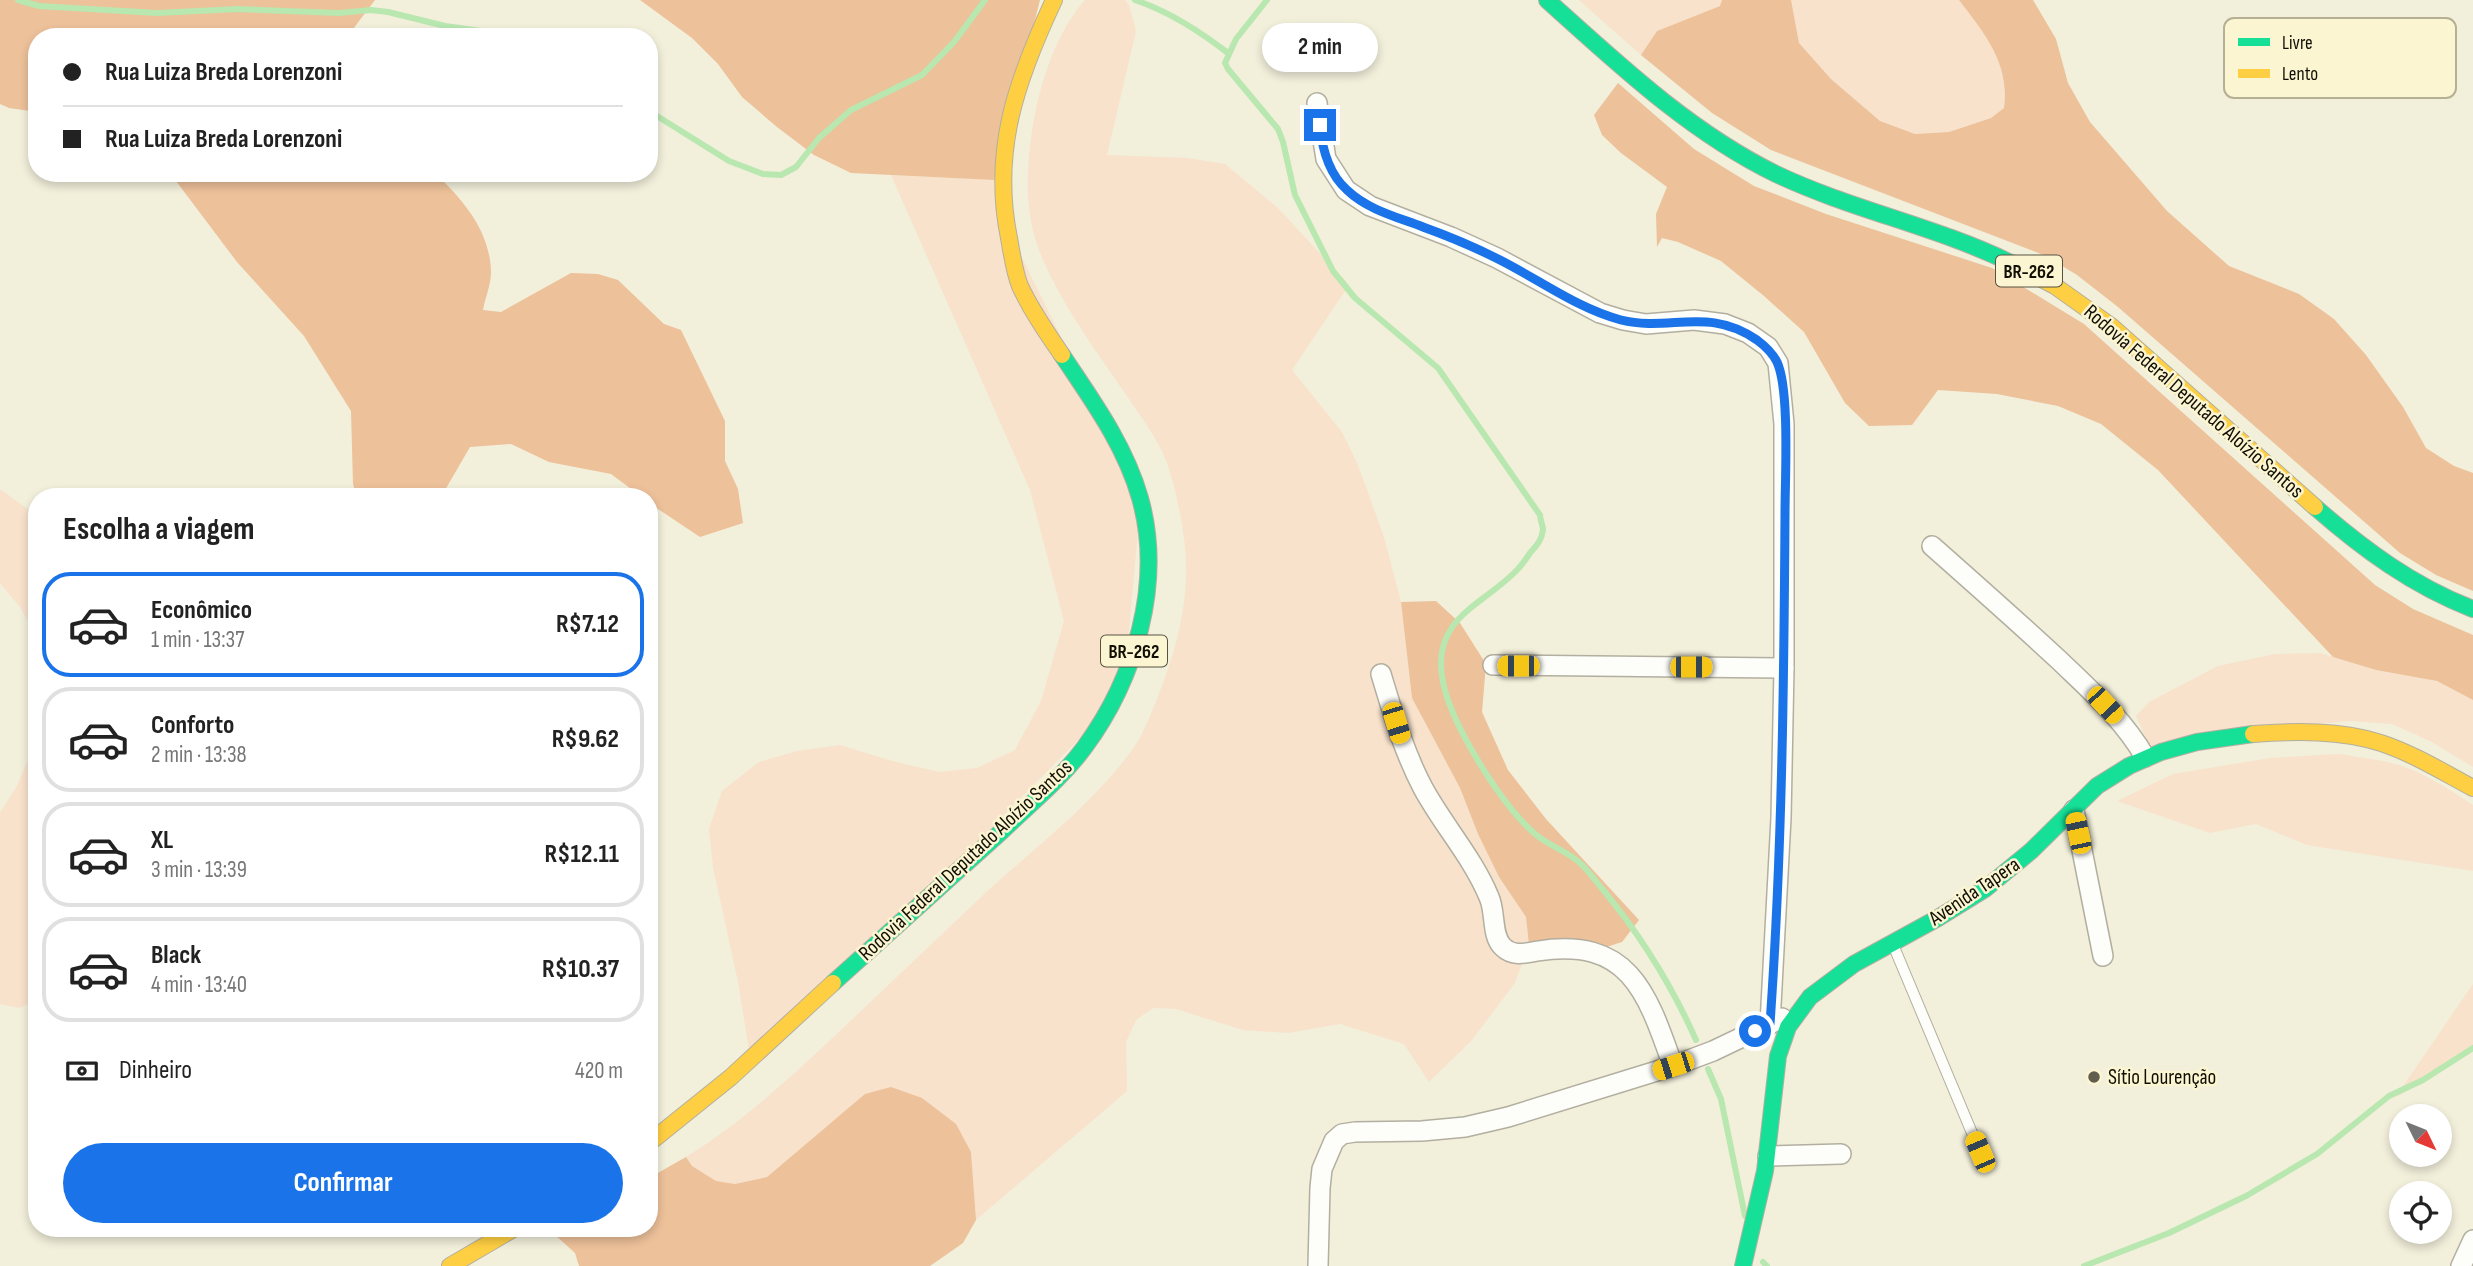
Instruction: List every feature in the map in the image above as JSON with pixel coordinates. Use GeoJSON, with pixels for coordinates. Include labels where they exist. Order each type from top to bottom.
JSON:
{"type":"FeatureCollection","features":[{"type":"Feature","properties":{"kind":"main road","name":"Rodovia Federal Deputado Aloízio Santos"},"geometry":{"type":"LineString","coordinates":[[658,1136],[724,1082],[826,988],[959,872],[1070,766],[1093,735],[1118,689],[1135,647],[1144,611],[1149,566],[1146,522],[1132,473],[1106,418],[1020,286],[1006,233],[1000,184],[1004,139],[1016,87],[1054,0]]}},
{"type":"Feature","properties":{"kind":"main road","name":"Rodovia Federal Deputado Aloízio Santos"},"geometry":{"type":"LineString","coordinates":[[1547,0],[1624,68],[1690,119],[1750,160],[1801,185],[1975,246],[2028,270],[2063,291],[2125,337],[2320,512],[2365,548],[2420,584],[2473,609]]}},
{"type":"Feature","properties":{"kind":"main road","name":"Avenida Tapera"},"geometry":{"type":"LineString","coordinates":[[1743,1266],[1768,1156],[1779,1057],[1787,1030],[1799,1010],[1819,988],[1938,918],[2007,873],[2099,784],[2119,770],[2145,757],[2200,743],[2259,734],[2302,732],[2339,734],[2400,750],[2473,788]]}},
{"type":"Feature","properties":{"kind":"main road"},"geometry":{"type":"LineString","coordinates":[[450,1266],[500,1237]]}},
{"type":"Feature","properties":{"kind":"street"},"geometry":{"type":"LineString","coordinates":[[1317,103],[1326,159],[1346,190],[1370,206],[1497,258],[1600,313],[1646,324],[1694,320],[1725,324],[1748,333],[1768,347],[1778,363],[1784,425],[1784,668],[1781,832],[1770,1024]]}},
{"type":"Feature","properties":{"kind":"street"},"geometry":{"type":"LineString","coordinates":[[1932,546],[2040,642],[2105,705],[2134,738],[2145,757]]}},
{"type":"Feature","properties":{"kind":"street"},"geometry":{"type":"LineString","coordinates":[[1493,665],[1784,668]]}},
{"type":"Feature","properties":{"kind":"street"},"geometry":{"type":"LineString","coordinates":[[1381,674],[1404,748],[1424,790],[1490,899],[1498,942],[1516,954],[1548,949],[1581,949],[1610,958],[1625,968],[1652,1012],[1673,1066]]}},
{"type":"Feature","properties":{"kind":"street"},"geometry":{"type":"LineString","coordinates":[[2074,810],[2103,956]]}},
{"type":"Feature","properties":{"kind":"street"},"geometry":{"type":"LineString","coordinates":[[1318,1266],[1322,1169],[1334,1141],[1342,1134],[1465,1127],[1508,1117],[1673,1066],[1713,1051],[1799,1010]]}},
{"type":"Feature","properties":{"kind":"street"},"geometry":{"type":"LineString","coordinates":[[1768,1156],[1841,1154]]}},
{"type":"Feature","properties":{"kind":"street"},"geometry":{"type":"LineString","coordinates":[[2461,1266],[2473,1240]]}},
{"type":"Feature","properties":{"kind":"lane"},"geometry":{"type":"LineString","coordinates":[[1893,943],[1980,1152]]}},
{"type":"Feature","properties":{"kind":"shaded area"},"geometry":{"type":"Polygon","coordinates":[[[0,0],[375,0],[354,28],[28,28],[28,111],[0,104],[0,0]]]}},
{"type":"Feature","properties":{"kind":"shaded area"},"geometry":{"type":"Polygon","coordinates":[[[640,0],[1040,0],[994,180],[851,173],[814,155],[742,97],[718,64],[692,38],[640,0]]]}},
{"type":"Feature","properties":{"kind":"shaded area"},"geometry":{"type":"Polygon","coordinates":[[[1085,0],[1125,0],[1136,31],[1107,155],[1187,158],[1225,164],[1278,208],[1349,285],[1292,370],[1342,432],[1358,465],[1384,537],[1401,602],[1412,698],[1460,788],[1499,877],[1526,917],[1529,945],[1515,983],[1472,1040],[1429,1082],[1404,1044],[1340,1024],[1288,1033],[1243,1030],[1176,1009],[1153,1008],[1136,1020],[1126,1042],[1127,1091],[976,1220],[971,1152],[827,1126],[767,1177],[735,1184],[716,1181],[692,1166],[686,1157],[747,1114],[785,1082],[1098,791],[1140,738],[1171,662],[1184,605],[1186,567],[1182,526],[1170,473],[1154,437],[1057,289],[1039,250],[1030,216],[1029,162],[1039,95],[1060,37],[1085,0]]]}},
{"type":"Feature","properties":{"kind":"shaded area"},"geometry":{"type":"Polygon","coordinates":[[[1579,0],[1722,0],[1720,6],[1657,31],[1641,55],[1579,0]]]}},
{"type":"Feature","properties":{"kind":"shaded area"},"geometry":{"type":"Polygon","coordinates":[[[1722,0],[1791,0],[1799,43],[1831,79],[1880,121],[1915,134],[1949,132],[1991,118],[2004,108],[2003,77],[1994,50],[1959,0],[2033,0],[2056,39],[2068,83],[2090,122],[2167,211],[2229,266],[2299,294],[2334,319],[2366,355],[2403,407],[2426,448],[2454,466],[2473,473],[2473,591],[2436,575],[2400,553],[2118,307],[2077,275],[2046,256],[1771,150],[1712,113],[1641,55],[1657,31],[1720,6],[1722,0]]]}},
{"type":"Feature","properties":{"kind":"shaded area"},"geometry":{"type":"Polygon","coordinates":[[[1791,0],[1959,0],[1994,50],[2003,77],[2004,108],[1991,118],[1949,132],[1915,134],[1880,121],[1831,79],[1799,43],[1791,0]]]}},
{"type":"Feature","properties":{"kind":"shaded area"},"geometry":{"type":"Polygon","coordinates":[[[1618,83],[1694,149],[1754,186],[1826,214],[1992,268],[2084,324],[2375,585],[2413,609],[2473,635],[2473,700],[2437,681],[2376,670],[2333,657],[2158,470],[2101,424],[2058,406],[1997,394],[1938,390],[1912,425],[1869,426],[1845,403],[1804,332],[1764,296],[1721,261],[1662,238],[1657,247],[1656,214],[1667,187],[1621,153],[1602,135],[1594,115],[1618,83]]]}},
{"type":"Feature","properties":{"kind":"shaded area"},"geometry":{"type":"Polygon","coordinates":[[[891,175],[994,180],[995,203],[1141,499],[1123,695],[752,1068],[738,982],[713,867],[709,829],[722,791],[759,762],[797,751],[840,745],[939,772],[977,768],[1015,750],[1041,701],[1064,621],[1030,490],[891,175]]]}},
{"type":"Feature","properties":{"kind":"shaded area"},"geometry":{"type":"Polygon","coordinates":[[[177,182],[444,182],[474,218],[486,243],[491,272],[483,310],[501,312],[571,273],[598,274],[618,280],[664,324],[681,330],[725,421],[725,461],[738,489],[743,523],[700,537],[658,509],[658,488],[630,488],[611,474],[549,462],[511,444],[470,447],[446,488],[354,488],[351,411],[304,336],[237,262],[177,182]]]}},
{"type":"Feature","properties":{"kind":"shaded area"},"geometry":{"type":"Polygon","coordinates":[[[0,489],[28,509],[28,621],[0,583],[0,489]]]}},
{"type":"Feature","properties":{"kind":"shaded area"},"geometry":{"type":"Polygon","coordinates":[[[1436,601],[1460,623],[1486,664],[1482,712],[1508,770],[1546,819],[1639,920],[1622,942],[1591,952],[1529,945],[1526,917],[1499,877],[1460,788],[1412,698],[1401,602],[1436,601]]]}},
{"type":"Feature","properties":{"kind":"shaded area"},"geometry":{"type":"Polygon","coordinates":[[[2320,653],[2376,670],[2437,681],[2473,700],[2473,767],[2432,742],[2392,724],[2350,721],[2227,733],[2151,749],[2136,716],[2149,702],[2218,666],[2275,654],[2320,653]]]}},
{"type":"Feature","properties":{"kind":"shaded area"},"geometry":{"type":"Polygon","coordinates":[[[2339,754],[2384,761],[2410,769],[2473,805],[2473,871],[2307,845],[2256,824],[2210,833],[2117,801],[2173,774],[2270,758],[2339,754]]]}},
{"type":"Feature","properties":{"kind":"shaded area"},"geometry":{"type":"Polygon","coordinates":[[[28,760],[28,1004],[19,1008],[0,1004],[0,813],[17,786],[28,760]]]}},
{"type":"Feature","properties":{"kind":"shaded area"},"geometry":{"type":"Polygon","coordinates":[[[2473,984],[2473,1048],[2395,1098],[2473,984]]]}},
{"type":"Feature","properties":{"kind":"shaded area"},"geometry":{"type":"Polygon","coordinates":[[[891,1087],[922,1098],[956,1124],[971,1152],[976,1220],[963,1243],[930,1266],[579,1266],[575,1253],[557,1237],[658,1237],[658,1173],[686,1157],[692,1166],[716,1181],[735,1184],[767,1177],[865,1094],[891,1087]]]}},
{"type":"Feature","properties":{"kind":"waterway"},"geometry":{"type":"LineString","coordinates":[[18,0],[39,6],[157,13],[238,9],[339,13],[371,10],[460,28]]}},
{"type":"Feature","properties":{"kind":"waterway"},"geometry":{"type":"LineString","coordinates":[[658,117],[729,161],[763,174],[781,175],[796,167],[819,138],[851,110],[922,75],[954,42],[985,0]]}},
{"type":"Feature","properties":{"kind":"waterway"},"geometry":{"type":"LineString","coordinates":[[1135,0],[1184,23],[1228,53]]}},
{"type":"Feature","properties":{"kind":"waterway"},"geometry":{"type":"LineString","coordinates":[[1267,0],[1236,39],[1225,63],[1278,129],[1295,195],[1333,271],[1355,298],[1438,368],[1540,515],[1543,530],[1541,537],[1522,564],[1464,614],[1453,625],[1445,639],[1441,656],[1442,676],[1454,715],[1492,783],[1521,820],[1540,838],[1580,863],[1618,908],[1666,981],[1696,1040]]}},
{"type":"Feature","properties":{"kind":"waterway"},"geometry":{"type":"LineString","coordinates":[[2084,1266],[2169,1233],[2246,1196],[2317,1154],[2389,1096],[2423,1080],[2473,1048]]}},
{"type":"Feature","properties":{"kind":"waterway"},"geometry":{"type":"LineString","coordinates":[[1708,1069],[1721,1099],[1745,1216]]}},
{"type":"Feature","properties":{"kind":"waterway"},"geometry":{"type":"LineString","coordinates":[[1763,1262],[1767,1266]]}},
{"type":"Feature","properties":{"kind":"traffic: fast"},"geometry":{"type":"LineString","coordinates":[[1547,0],[1656,95],[1744,157],[1805,187],[1953,239],[2011,263]]}},
{"type":"Feature","properties":{"kind":"traffic: fast"},"geometry":{"type":"LineString","coordinates":[[833,983],[1002,831],[1065,770],[1102,721],[1118,692],[1130,661],[1140,629],[1149,563],[1147,530],[1140,498],[1117,441],[1062,355]]}},
{"type":"Feature","properties":{"kind":"traffic: fast"},"geometry":{"type":"LineString","coordinates":[[2315,507],[2351,537],[2409,578],[2473,609]]}},
{"type":"Feature","properties":{"kind":"traffic: fast"},"geometry":{"type":"LineString","coordinates":[[1743,1266],[1765,1171],[1778,1056],[1788,1027],[1810,997],[1854,964],[1985,889],[2031,851],[2097,786],[2129,766],[2161,752],[2197,742],[2253,734]]}},
{"type":"Feature","properties":{"kind":"traffic: slow"},"geometry":{"type":"LineString","coordinates":[[1054,0],[1019,87],[1011,116],[1003,175],[1004,206],[1018,280],[1034,313],[1062,355]]}},
{"type":"Feature","properties":{"kind":"traffic: slow"},"geometry":{"type":"LineString","coordinates":[[2011,263],[2055,286],[2111,326],[2315,507]]}},
{"type":"Feature","properties":{"kind":"traffic: slow"},"geometry":{"type":"LineString","coordinates":[[2253,734],[2318,732],[2366,739],[2405,752],[2473,788]]}},
{"type":"Feature","properties":{"kind":"traffic: slow"},"geometry":{"type":"LineString","coordinates":[[658,1136],[731,1077],[833,983]]}},
{"type":"Feature","properties":{"kind":"traffic: slow"},"geometry":{"type":"LineString","coordinates":[[450,1266],[500,1237]]}},
{"type":"Feature","properties":{"kind":"place","name":"Sítio Lourenção"},"geometry":{"type":"Point","coordinates":[2094,1077]}},
{"type":"Feature","properties":{"kind":"route"},"geometry":{"type":"LineString","coordinates":[[1320,125],[1322,147],[1335,176],[1346,190],[1370,206],[1497,258],[1600,313],[1646,324],[1694,320],[1725,324],[1748,333],[1768,347],[1778,363],[1784,425],[1785,486],[1781,818],[1770,1024],[1755,1031]]}}]}
